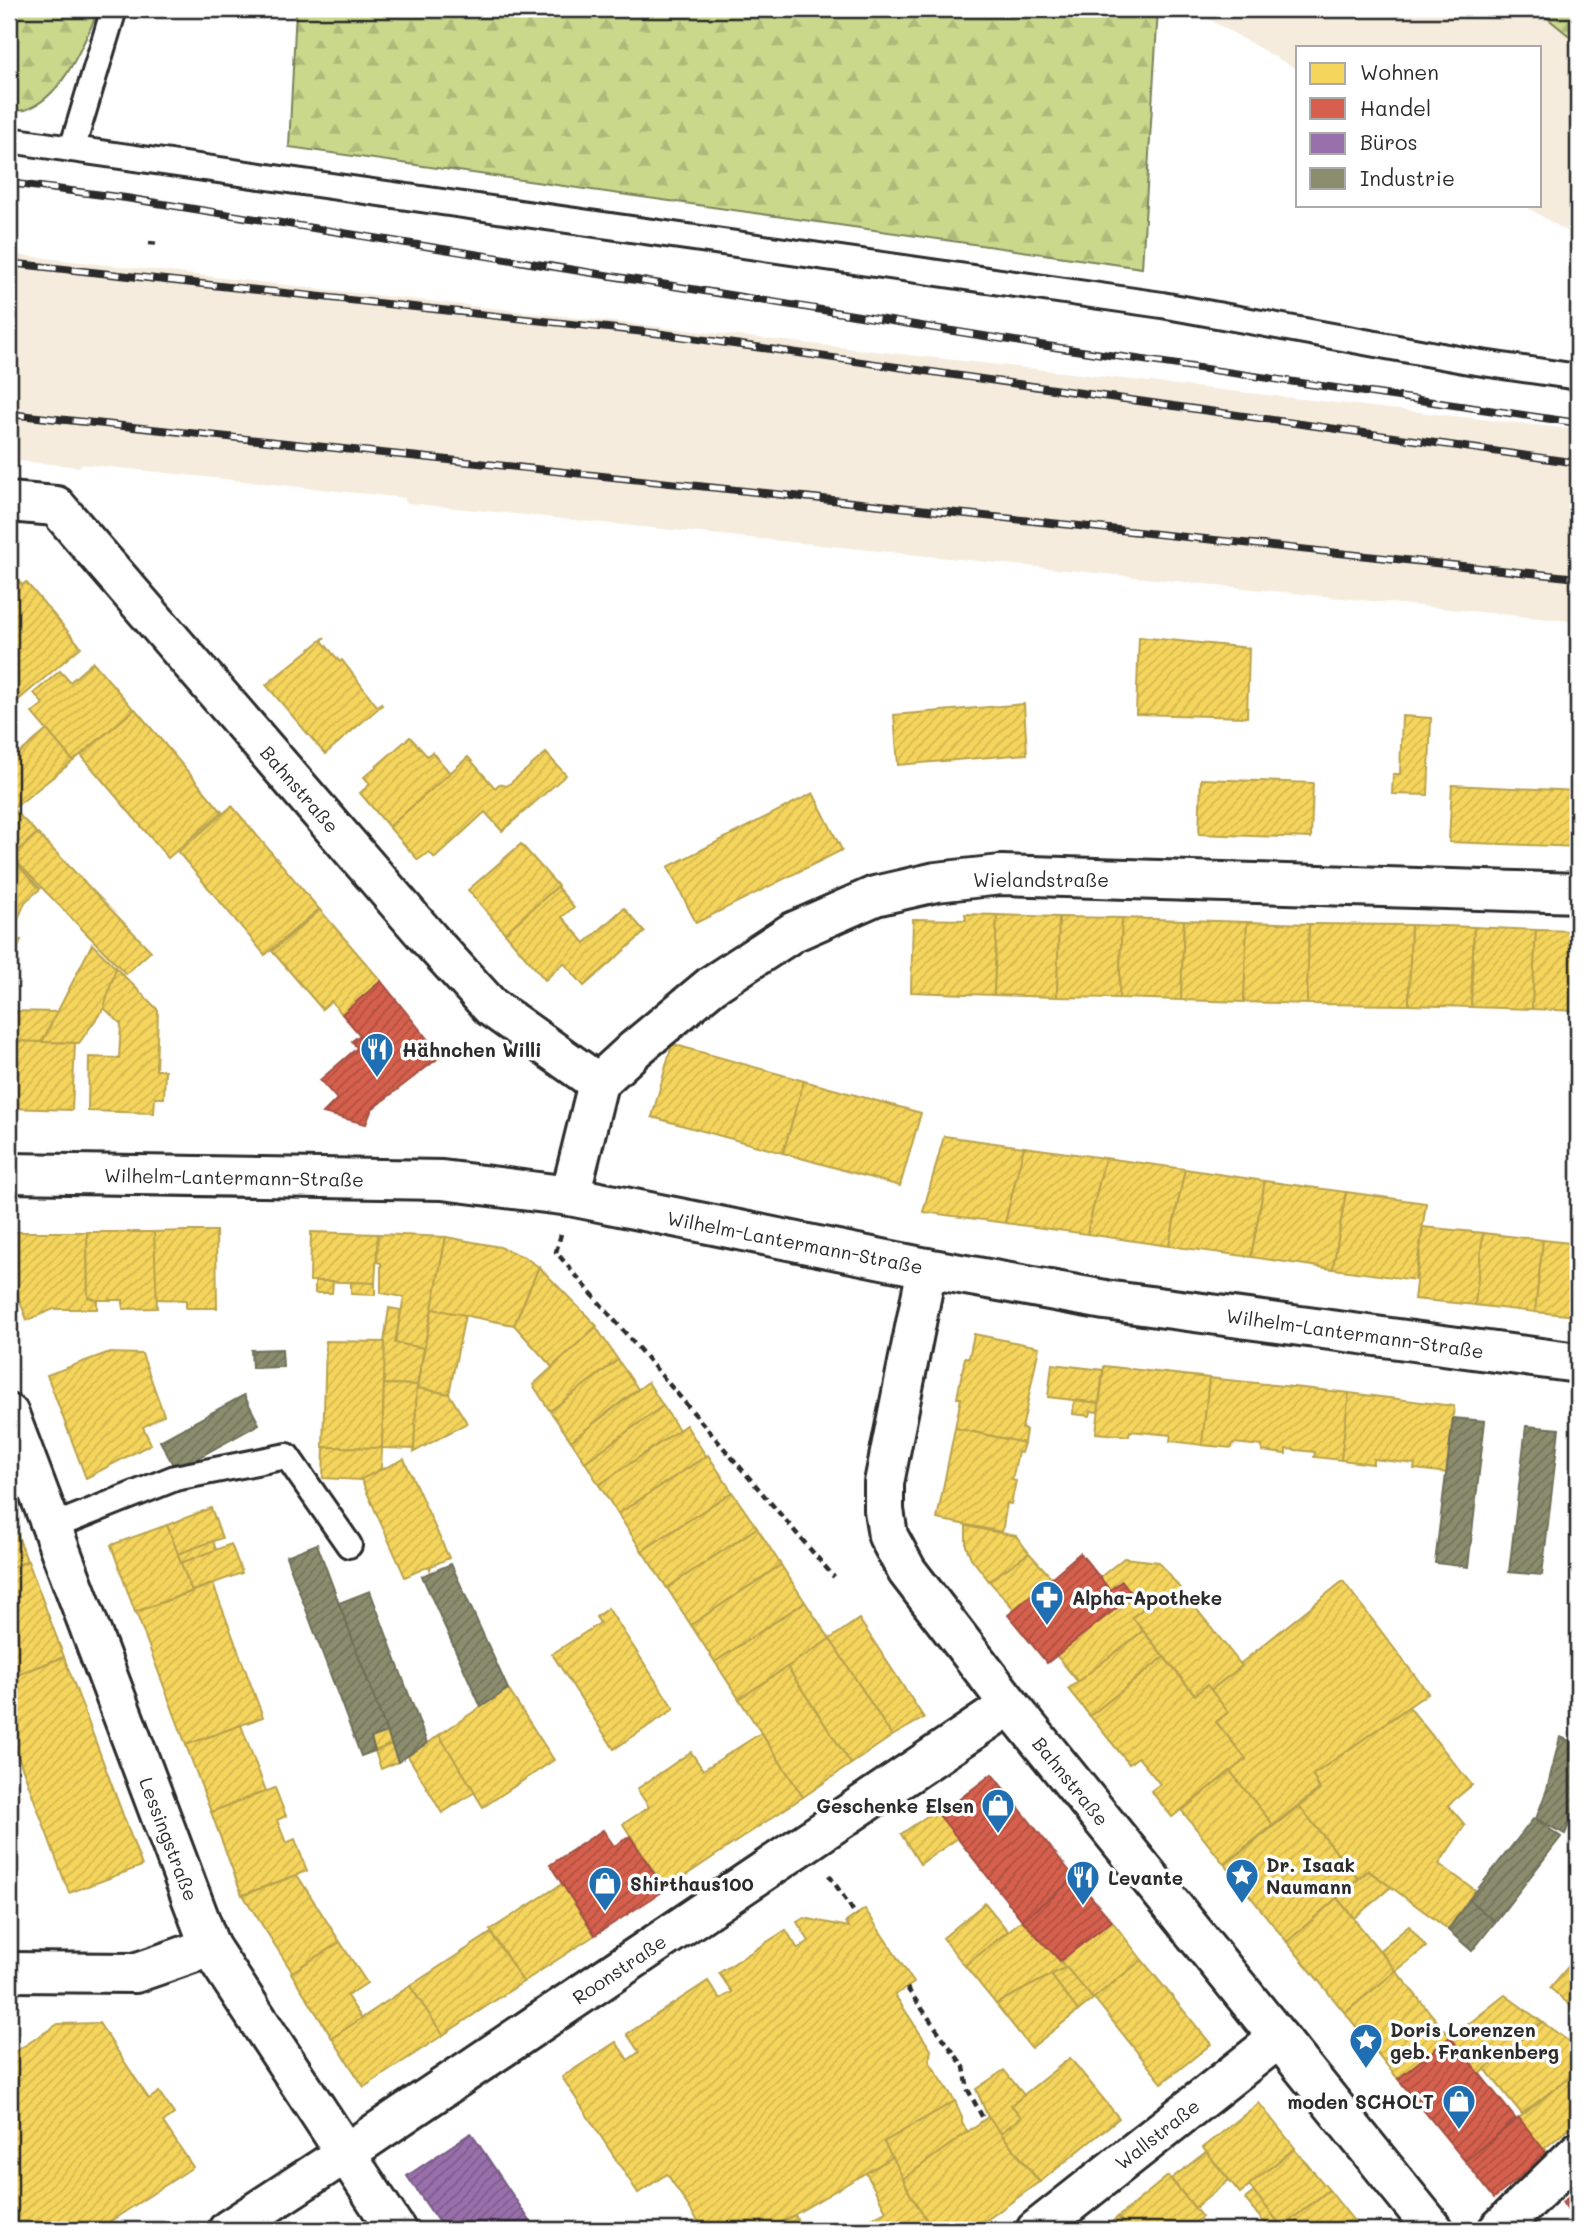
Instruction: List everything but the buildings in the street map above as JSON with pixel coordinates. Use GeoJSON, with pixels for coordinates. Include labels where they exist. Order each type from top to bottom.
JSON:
{"type":"FeatureCollection","features":[{"type":"Feature","properties":{"kind":"street","name":"Bahnstraße"},"geometry":{"type":"LineString","coordinates":[[9,502],[56,506],[430,940],[491,1007],[598,1083]]}},
{"type":"Feature","properties":{"kind":"street","name":"Wielandstraße"},"geometry":{"type":"LineString","coordinates":[[598,1083],[712,985],[793,932],[876,896],[936,882],[1000,875],[1578,892]]}},
{"type":"Feature","properties":{"kind":"street"},"geometry":{"type":"LineString","coordinates":[[570,1196],[598,1083]]}},
{"type":"Feature","properties":{"kind":"street","name":"Wilhelm-Lantermann-Straße"},"geometry":{"type":"LineString","coordinates":[[9,1173],[442,1180],[570,1196],[927,1268],[1105,1300],[1578,1363]]}},
{"type":"Feature","properties":{"kind":"street","name":"Bahnstraße"},"geometry":{"type":"LineString","coordinates":[[927,1268],[884,1483],[888,1536],[907,1571],[1010,1705],[1434,2230]]}},
{"type":"Feature","properties":{"kind":"street","name":"Lessingstraße"},"geometry":{"type":"LineString","coordinates":[[9,1414],[210,1947],[396,2230]]}},
{"type":"Feature","properties":{"kind":"street","name":"Roonstraße"},"geometry":{"type":"LineString","coordinates":[[228,2230],[1010,1705]]}},
{"type":"Feature","properties":{"kind":"street"},"geometry":{"type":"LineString","coordinates":[[9,1972],[135,1973],[210,1947]]}},
{"type":"Feature","properties":{"kind":"street","name":"Wallstraße"},"geometry":{"type":"LineString","coordinates":[[1036,2230],[1279,2038]]}},
{"type":"Feature","properties":{"kind":"street"},"geometry":{"type":"LineString","coordinates":[[1498,2230],[1578,2152]]}},
{"type":"Feature","properties":{"kind":"lane"},"geometry":{"type":"LineString","coordinates":[[72,149],[114,9]]}},
{"type":"Feature","properties":{"kind":"lane"},"geometry":{"type":"LineString","coordinates":[[9,140],[1162,305],[1455,358],[1578,377]]}},
{"type":"Feature","properties":{"kind":"lane"},"geometry":{"type":"LineString","coordinates":[[52,1527],[175,1478],[287,1456],[349,1545]]}},
{"type":"Feature","properties":{"kind":"path"},"geometry":{"type":"LineString","coordinates":[[149,243],[160,244]]}},
{"type":"Feature","properties":{"kind":"path"},"geometry":{"type":"LineString","coordinates":[[570,1196],[556,1252],[834,1577]]}},
{"type":"Feature","properties":{"kind":"path"},"geometry":{"type":"LineString","coordinates":[[807,1843],[856,1915]]}},
{"type":"Feature","properties":{"kind":"path"},"geometry":{"type":"LineString","coordinates":[[906,1988],[964,2067],[968,2090],[984,2120]]}},
{"type":"Feature","properties":{"kind":"shaded area"},"geometry":{"type":"Polygon","coordinates":[[[1191,9],[1536,9],[1578,43],[1578,238],[1525,206],[1542,206],[1542,46],[1296,46],[1296,69],[1191,9]]]}},
{"type":"Feature","properties":{"kind":"shaded area"},"geometry":{"type":"Polygon","coordinates":[[[9,254],[1578,430],[1578,622],[406,503],[405,498],[81,464],[80,467],[9,460],[9,254]]]}},
{"type":"Feature","properties":{"kind":"green space"},"geometry":{"type":"Polygon","coordinates":[[[9,9],[99,9],[62,81],[39,103],[23,110],[9,110],[9,9]]]}},
{"type":"Feature","properties":{"kind":"green space"},"geometry":{"type":"Polygon","coordinates":[[[296,9],[1158,9],[1142,268],[289,147],[296,9]]]}},
{"type":"Feature","properties":{"kind":"green space"},"geometry":{"type":"Polygon","coordinates":[[[1536,9],[1578,9],[1578,43],[1536,9]]]}},
{"type":"Feature","properties":{"kind":"railway"},"geometry":{"type":"LineString","coordinates":[[9,183],[126,198],[1040,345],[1578,423]]}},
{"type":"Feature","properties":{"kind":"railway"},"geometry":{"type":"LineString","coordinates":[[9,263],[663,334],[1578,463]]}},
{"type":"Feature","properties":{"kind":"railway"},"geometry":{"type":"LineString","coordinates":[[9,414],[1578,578]]}},
{"type":"Feature","properties":{"kind":"place","name":"Hähnchen Willi"},"geometry":{"type":"Point","coordinates":[377,1079]}},
{"type":"Feature","properties":{"kind":"place","name":"Alpha-Apotheke"},"geometry":{"type":"Point","coordinates":[1047,1627]}},
{"type":"Feature","properties":{"kind":"place","name":"Geschenke Elsen"},"geometry":{"type":"Point","coordinates":[998,1835]}},
{"type":"Feature","properties":{"kind":"place","name":"Dr. Isaak Naumann"},"geometry":{"type":"Point","coordinates":[1242,1905]}},
{"type":"Feature","properties":{"kind":"place","name":"Levante"},"geometry":{"type":"Point","coordinates":[1083,1907]}},
{"type":"Feature","properties":{"kind":"place","name":"Shirthaus100"},"geometry":{"type":"Point","coordinates":[605,1913]}},
{"type":"Feature","properties":{"kind":"place","name":"Doris Lorenzen geb. Frankenberg"},"geometry":{"type":"Point","coordinates":[1366,2070]}},
{"type":"Feature","properties":{"kind":"place","name":"moden SCHOLT"},"geometry":{"type":"Point","coordinates":[1459,2131]}}]}
